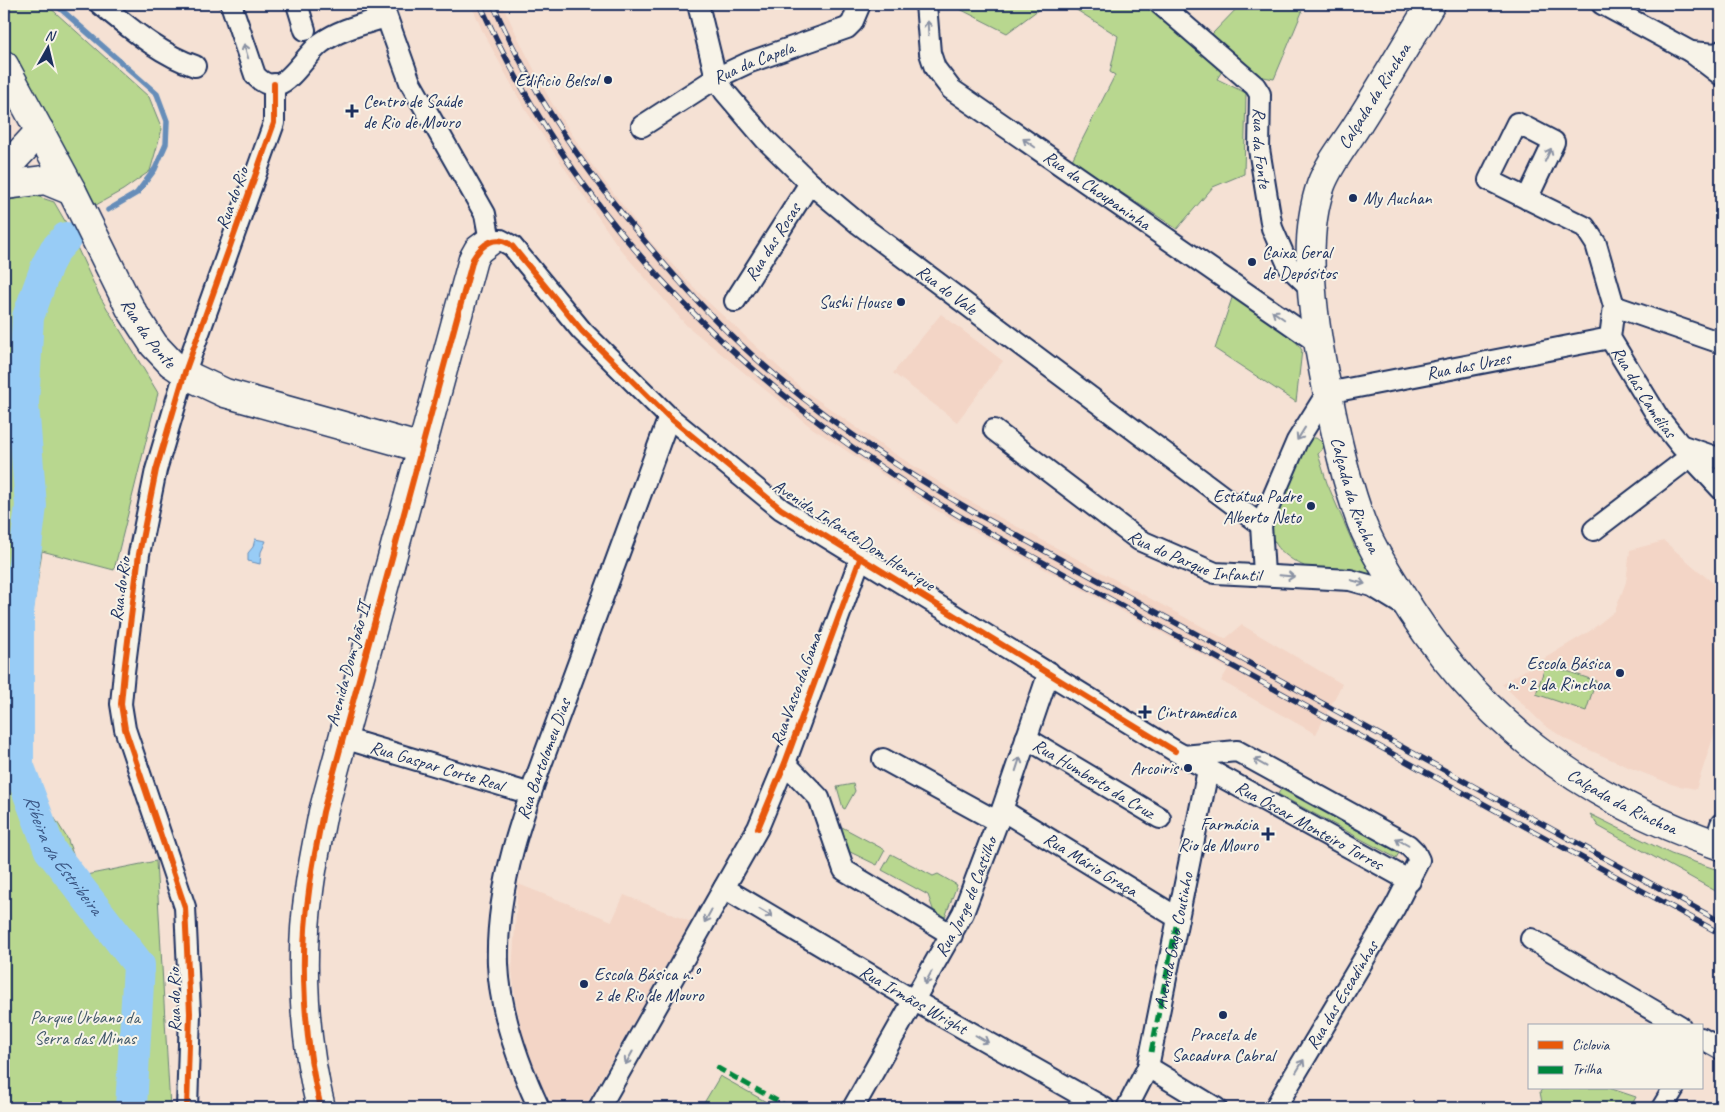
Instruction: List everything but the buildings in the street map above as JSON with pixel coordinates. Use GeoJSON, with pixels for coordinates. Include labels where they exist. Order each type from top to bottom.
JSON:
{"type":"FeatureCollection","features":[{"type":"Feature","properties":{"kind":"street"},"geometry":{"type":"LineString","coordinates":[[100,4],[142,38],[178,60],[195,66]]}},
{"type":"Feature","properties":{"kind":"street"},"geometry":{"type":"LineString","coordinates":[[231,4],[255,75],[264,83],[274,84],[290,77],[308,53],[322,42],[384,10],[410,82],[485,214],[490,241]]}},
{"type":"Feature","properties":{"kind":"street"},"geometry":{"type":"LineString","coordinates":[[297,4],[305,30]]}},
{"type":"Feature","properties":{"kind":"street","name":"Rua do Vale"},"geometry":{"type":"LineString","coordinates":[[698,4],[716,78],[725,92],[765,139],[810,183],[859,224],[1261,525]]}},
{"type":"Feature","properties":{"kind":"street","name":"Rua da Capela"},"geometry":{"type":"LineString","coordinates":[[642,126],[716,78],[750,62],[846,28],[852,23],[860,4]]}},
{"type":"Feature","properties":{"kind":"street","name":"Rua da Choupaninha"},"geometry":{"type":"LineString","coordinates":[[926,4],[930,53],[935,68],[951,88],[1318,343]]}},
{"type":"Feature","properties":{"kind":"street","name":"Rua da Fonte"},"geometry":{"type":"LineString","coordinates":[[1160,4],[1255,86],[1260,94],[1259,149],[1272,228],[1289,267],[1314,291]]}},
{"type":"Feature","properties":{"kind":"street","name":"Calçada da Rinchoa"},"geometry":{"type":"LineString","coordinates":[[1431,4],[1321,183],[1312,222],[1311,264],[1318,343],[1341,460],[1358,514],[1371,543],[1427,636],[1464,682],[1525,742],[1578,780],[1610,798],[1719,838]]}},
{"type":"Feature","properties":{"kind":"street"},"geometry":{"type":"LineString","coordinates":[[1610,6],[1692,52],[1721,75]]}},
{"type":"Feature","properties":{"kind":"street"},"geometry":{"type":"LineString","coordinates":[[1692,52],[1717,54],[1721,51]]}},
{"type":"Feature","properties":{"kind":"street","name":"Rua da Ponte"},"geometry":{"type":"LineString","coordinates":[[4,65],[72,191],[130,308],[144,330],[171,362],[184,372],[225,393],[422,448]]}},
{"type":"Feature","properties":{"kind":"street","name":"Rua do Rio"},"geometry":{"type":"LineString","coordinates":[[188,1108],[190,1014],[185,907],[124,729],[121,704],[139,554],[156,470],[184,372],[274,123],[274,84]]}},
{"type":"Feature","properties":{"kind":"street"},"geometry":{"type":"LineString","coordinates":[[4,170],[40,131]]}},
{"type":"Feature","properties":{"kind":"street"},"geometry":{"type":"LineString","coordinates":[[4,185],[45,180],[72,191]]}},
{"type":"Feature","properties":{"kind":"street","name":"Rua das Rosas"},"geometry":{"type":"LineString","coordinates":[[735,301],[810,183]]}},
{"type":"Feature","properties":{"kind":"street","name":"Rua das Camélias"},"geometry":{"type":"LineString","coordinates":[[1528,199],[1585,227],[1596,244],[1614,306],[1610,338],[1658,417],[1721,489]]}},
{"type":"Feature","properties":{"kind":"street","name":"Avenida Infante Dom Henrique"},"geometry":{"type":"LineString","coordinates":[[490,241],[501,240],[512,246],[582,331],[669,418],[781,509],[1208,770]]}},
{"type":"Feature","properties":{"kind":"street","name":"Avenida Dom João II"},"geometry":{"type":"LineString","coordinates":[[321,1108],[315,1085],[305,1000],[308,893],[323,812],[473,259],[478,250],[490,241]]}},
{"type":"Feature","properties":{"kind":"street"},"geometry":{"type":"LineString","coordinates":[[1614,306],[1721,343]]}},
{"type":"Feature","properties":{"kind":"street","name":"Rua das Urzes"},"geometry":{"type":"LineString","coordinates":[[1327,393],[1610,338]]}},
{"type":"Feature","properties":{"kind":"street","name":"Rua do Parque Infantil"},"geometry":{"type":"LineString","coordinates":[[994,430],[1138,540],[1215,573],[1264,574],[1261,525],[1296,441],[1327,393]]}},
{"type":"Feature","properties":{"kind":"street","name":"Rua Bartolomeu Dias"},"geometry":{"type":"LineString","coordinates":[[539,1108],[518,1059],[503,1006],[498,964],[500,921],[509,861],[531,794],[669,418]]}},
{"type":"Feature","properties":{"kind":"street"},"geometry":{"type":"LineString","coordinates":[[1594,530],[1686,451],[1721,459]]}},
{"type":"Feature","properties":{"kind":"street","name":"Rua Vasco da Gama"},"geometry":{"type":"LineString","coordinates":[[599,1108],[758,828],[786,763],[860,559]]}},
{"type":"Feature","properties":{"kind":"street"},"geometry":{"type":"LineString","coordinates":[[1264,574],[1350,580],[1372,586],[1409,609]]}},
{"type":"Feature","properties":{"kind":"street","name":"Rua Jorge de Castilho"},"geometry":{"type":"LineString","coordinates":[[853,1108],[952,936],[963,913],[1000,816],[1049,672]]}},
{"type":"Feature","properties":{"kind":"street","name":"Rua Gaspar Corte Real"},"geometry":{"type":"LineString","coordinates":[[343,738],[531,794]]}},
{"type":"Feature","properties":{"kind":"street","name":"Rua Humberto da Cruz"},"geometry":{"type":"LineString","coordinates":[[1026,738],[1160,818]]}},
{"type":"Feature","properties":{"kind":"street","name":"Rua das Escadinhas"},"geometry":{"type":"LineString","coordinates":[[1183,756],[1237,751],[1408,845],[1415,852],[1419,860],[1410,881],[1275,1108]]}},
{"type":"Feature","properties":{"kind":"street","name":"Rua Mário Graça"},"geometry":{"type":"LineString","coordinates":[[883,760],[1000,816],[1178,918]]}},
{"type":"Feature","properties":{"kind":"street"},"geometry":{"type":"LineString","coordinates":[[786,763],[819,798],[844,870],[952,936]]}},
{"type":"Feature","properties":{"kind":"street","name":"Rua Óscar Monteiro Torres"},"geometry":{"type":"LineString","coordinates":[[1208,770],[1410,881]]}},
{"type":"Feature","properties":{"kind":"street","name":"Avenida Gago Coutinho"},"geometry":{"type":"LineString","coordinates":[[1127,1108],[1148,1067],[1208,770]]}},
{"type":"Feature","properties":{"kind":"street","name":"Rua Irmãos Wright"},"geometry":{"type":"LineString","coordinates":[[724,888],[915,1001],[1104,1108]]}},
{"type":"Feature","properties":{"kind":"street"},"geometry":{"type":"LineString","coordinates":[[1531,939],[1677,1024]]}},
{"type":"Feature","properties":{"kind":"street"},"geometry":{"type":"LineString","coordinates":[[1702,1040],[1721,1049]]}},
{"type":"Feature","properties":{"kind":"street"},"geometry":{"type":"LineString","coordinates":[[1148,1067],[1216,1108]]}},
{"type":"Feature","properties":{"kind":"street"},"geometry":{"type":"LineString","coordinates":[[1662,1108],[1673,1090]]}},
{"type":"Feature","properties":{"kind":"shaded area"},"geometry":{"type":"Polygon","coordinates":[[[471,4],[502,4],[550,100],[589,161],[650,241],[707,301],[801,388],[881,445],[964,498],[1225,639],[1242,625],[1342,684],[1316,734],[1221,681],[1228,669],[936,510],[812,428],[686,325],[620,249],[523,106],[482,30],[471,4]]]}},
{"type":"Feature","properties":{"kind":"shaded area"},"geometry":{"type":"Polygon","coordinates":[[[941,314],[1003,361],[957,422],[893,373],[941,314]]]}},
{"type":"Feature","properties":{"kind":"shaded area","name":"Escola Básica n.º 2 da Rinchoa"},"geometry":{"type":"Polygon","coordinates":[[[1664,541],[1721,590],[1721,714],[1696,789],[1674,785],[1567,740],[1544,725],[1502,684],[1590,631],[1615,611],[1626,582],[1630,550],[1664,541]]]}},
{"type":"Feature","properties":{"kind":"shaded area","name":"Escola Básica n.º 2 de Rio de Mouro"},"geometry":{"type":"Polygon","coordinates":[[[518,884],[612,921],[624,895],[691,922],[584,1108],[556,1108],[540,1085],[524,1044],[512,971],[518,884]]]}},
{"type":"Feature","properties":{"kind":"green space"},"geometry":{"type":"Polygon","coordinates":[[[4,4],[46,4],[149,97],[162,129],[150,171],[123,190],[96,205],[4,43],[4,4]]]}},
{"type":"Feature","properties":{"kind":"green space"},"geometry":{"type":"Polygon","coordinates":[[[950,4],[1046,4],[1007,33],[950,4]]]}},
{"type":"Feature","properties":{"kind":"green space"},"geometry":{"type":"Polygon","coordinates":[[[1067,4],[1145,4],[1222,71],[1217,79],[1246,93],[1244,174],[1213,187],[1177,229],[1072,160],[1115,75],[1110,72],[1118,36],[1067,4]]]}},
{"type":"Feature","properties":{"kind":"green space"},"geometry":{"type":"Polygon","coordinates":[[[1241,4],[1293,4],[1302,12],[1274,79],[1253,75],[1212,34],[1241,4]]]}},
{"type":"Feature","properties":{"kind":"green space","name":"Parque Urbano da Serra das Minas"},"geometry":{"type":"Polygon","coordinates":[[[36,196],[54,202],[65,221],[99,295],[158,393],[114,570],[42,551],[25,665],[28,775],[67,838],[81,876],[156,861],[170,1108],[4,1108],[4,206],[9,200],[36,196]]]}},
{"type":"Feature","properties":{"kind":"green space"},"geometry":{"type":"Polygon","coordinates":[[[1233,295],[1297,343],[1302,350],[1296,402],[1215,349],[1233,295]]]}},
{"type":"Feature","properties":{"kind":"green space"},"geometry":{"type":"Polygon","coordinates":[[[1308,438],[1316,438],[1323,443],[1324,447],[1318,454],[1327,483],[1355,548],[1363,549],[1377,579],[1305,571],[1304,566],[1287,556],[1278,547],[1272,536],[1271,530],[1303,454],[1299,449],[1308,438]]]}},
{"type":"Feature","properties":{"kind":"green space"},"geometry":{"type":"Polygon","coordinates":[[[1546,664],[1596,681],[1586,711],[1536,694],[1546,664]]]}},
{"type":"Feature","properties":{"kind":"green space"},"geometry":{"type":"Polygon","coordinates":[[[853,784],[855,791],[845,809],[843,808],[837,787],[853,784]]]}},
{"type":"Feature","properties":{"kind":"green space"},"geometry":{"type":"Polygon","coordinates":[[[1281,789],[1399,853],[1396,858],[1278,794],[1281,789]]]}},
{"type":"Feature","properties":{"kind":"green space"},"geometry":{"type":"Polygon","coordinates":[[[1590,814],[1671,854],[1721,871],[1721,894],[1598,826],[1590,814]]]}},
{"type":"Feature","properties":{"kind":"green space"},"geometry":{"type":"Polygon","coordinates":[[[842,827],[885,850],[877,865],[848,851],[842,827]]]}},
{"type":"Feature","properties":{"kind":"green space"},"geometry":{"type":"Polygon","coordinates":[[[891,854],[933,876],[938,874],[957,885],[943,923],[936,918],[928,895],[882,870],[891,854]]]}},
{"type":"Feature","properties":{"kind":"green space"},"geometry":{"type":"Polygon","coordinates":[[[720,1076],[777,1108],[701,1108],[720,1076]]]}},
{"type":"Feature","properties":{"kind":"green space"},"geometry":{"type":"Polygon","coordinates":[[[1542,1090],[1615,1090],[1636,1097],[1630,1108],[1543,1108],[1540,1092],[1542,1090]]]}},
{"type":"Feature","properties":{"kind":"water"},"geometry":{"type":"Polygon","coordinates":[[[255,539],[266,541],[261,552],[260,564],[248,561],[248,553],[253,547],[255,539]]]}},
{"type":"Feature","properties":{"kind":"waterway"},"geometry":{"type":"LineString","coordinates":[[55,4],[157,94],[167,121],[166,144],[155,169],[137,193],[108,210]]}},
{"type":"Feature","properties":{"kind":"waterway","name":"Ribeira da Estribeira"},"geometry":{"type":"LineString","coordinates":[[66,238],[55,250],[47,265],[28,317],[23,404],[31,506],[18,612],[18,765],[50,850],[139,965],[131,1108]]}},
{"type":"Feature","properties":{"kind":"railway"},"geometry":{"type":"LineString","coordinates":[[480,4],[521,86],[569,163],[623,235],[682,302],[747,363],[816,421],[890,473],[968,521],[1721,934]]}},
{"type":"Feature","properties":{"kind":"railway"},"geometry":{"type":"LineString","coordinates":[[493,4],[522,65],[555,121],[592,174],[633,227],[684,286],[738,342],[793,390],[851,434],[974,512],[1721,922]]}},
{"type":"Feature","properties":{"kind":"marked path"},"geometry":{"type":"LineString","coordinates":[[1151,1052],[1176,926]]}},
{"type":"Feature","properties":{"kind":"marked path"},"geometry":{"type":"LineString","coordinates":[[716,1067],[790,1108]]}},
{"type":"Feature","properties":{"kind":"cycle path"},"geometry":{"type":"LineString","coordinates":[[187,1108],[190,1013],[185,907],[125,729],[121,704],[139,554],[156,470],[185,372],[274,123],[274,84]]}},
{"type":"Feature","properties":{"kind":"cycle path"},"geometry":{"type":"LineString","coordinates":[[321,1108],[315,1083],[307,1028],[304,972],[306,917],[313,862],[323,812],[473,259],[490,242],[500,240],[512,246],[582,331],[669,417],[781,509],[1175,751]]}},
{"type":"Feature","properties":{"kind":"cycle path"},"geometry":{"type":"LineString","coordinates":[[758,828],[785,763],[860,559]]}},
{"type":"Feature","properties":{"kind":"place","name":"Edificio Belsol"},"geometry":{"type":"Point","coordinates":[608,80]}},
{"type":"Feature","properties":{"kind":"place","name":"Centro de Saúde de Rio de Mouro"},"geometry":{"type":"Point","coordinates":[352,111]}},
{"type":"Feature","properties":{"kind":"place","name":"My Auchan"},"geometry":{"type":"Point","coordinates":[1353,198]}},
{"type":"Feature","properties":{"kind":"place","name":"Caixa Geral de Depósitos"},"geometry":{"type":"Point","coordinates":[1252,262]}},
{"type":"Feature","properties":{"kind":"place","name":"Sushi House"},"geometry":{"type":"Point","coordinates":[901,302]}},
{"type":"Feature","properties":{"kind":"place","name":"Estátua Padre Alberto Neto"},"geometry":{"type":"Point","coordinates":[1311,506]}},
{"type":"Feature","properties":{"kind":"place","name":"Escola Básica n.º 2 da Rinchoa"},"geometry":{"type":"Point","coordinates":[1620,673]}},
{"type":"Feature","properties":{"kind":"place","name":"Cintramedica"},"geometry":{"type":"Point","coordinates":[1145,712]}},
{"type":"Feature","properties":{"kind":"place","name":"Arcoiris"},"geometry":{"type":"Point","coordinates":[1188,768]}},
{"type":"Feature","properties":{"kind":"place","name":"Farmácia Rio de Mouro"},"geometry":{"type":"Point","coordinates":[1268,834]}},
{"type":"Feature","properties":{"kind":"place","name":"Escola Básica n.º 2 de Rio de Mouro"},"geometry":{"type":"Point","coordinates":[584,984]}},
{"type":"Feature","properties":{"kind":"place","name":"Praceta de Sacadura Cabral"},"geometry":{"type":"Point","coordinates":[1223,1015]}}]}
